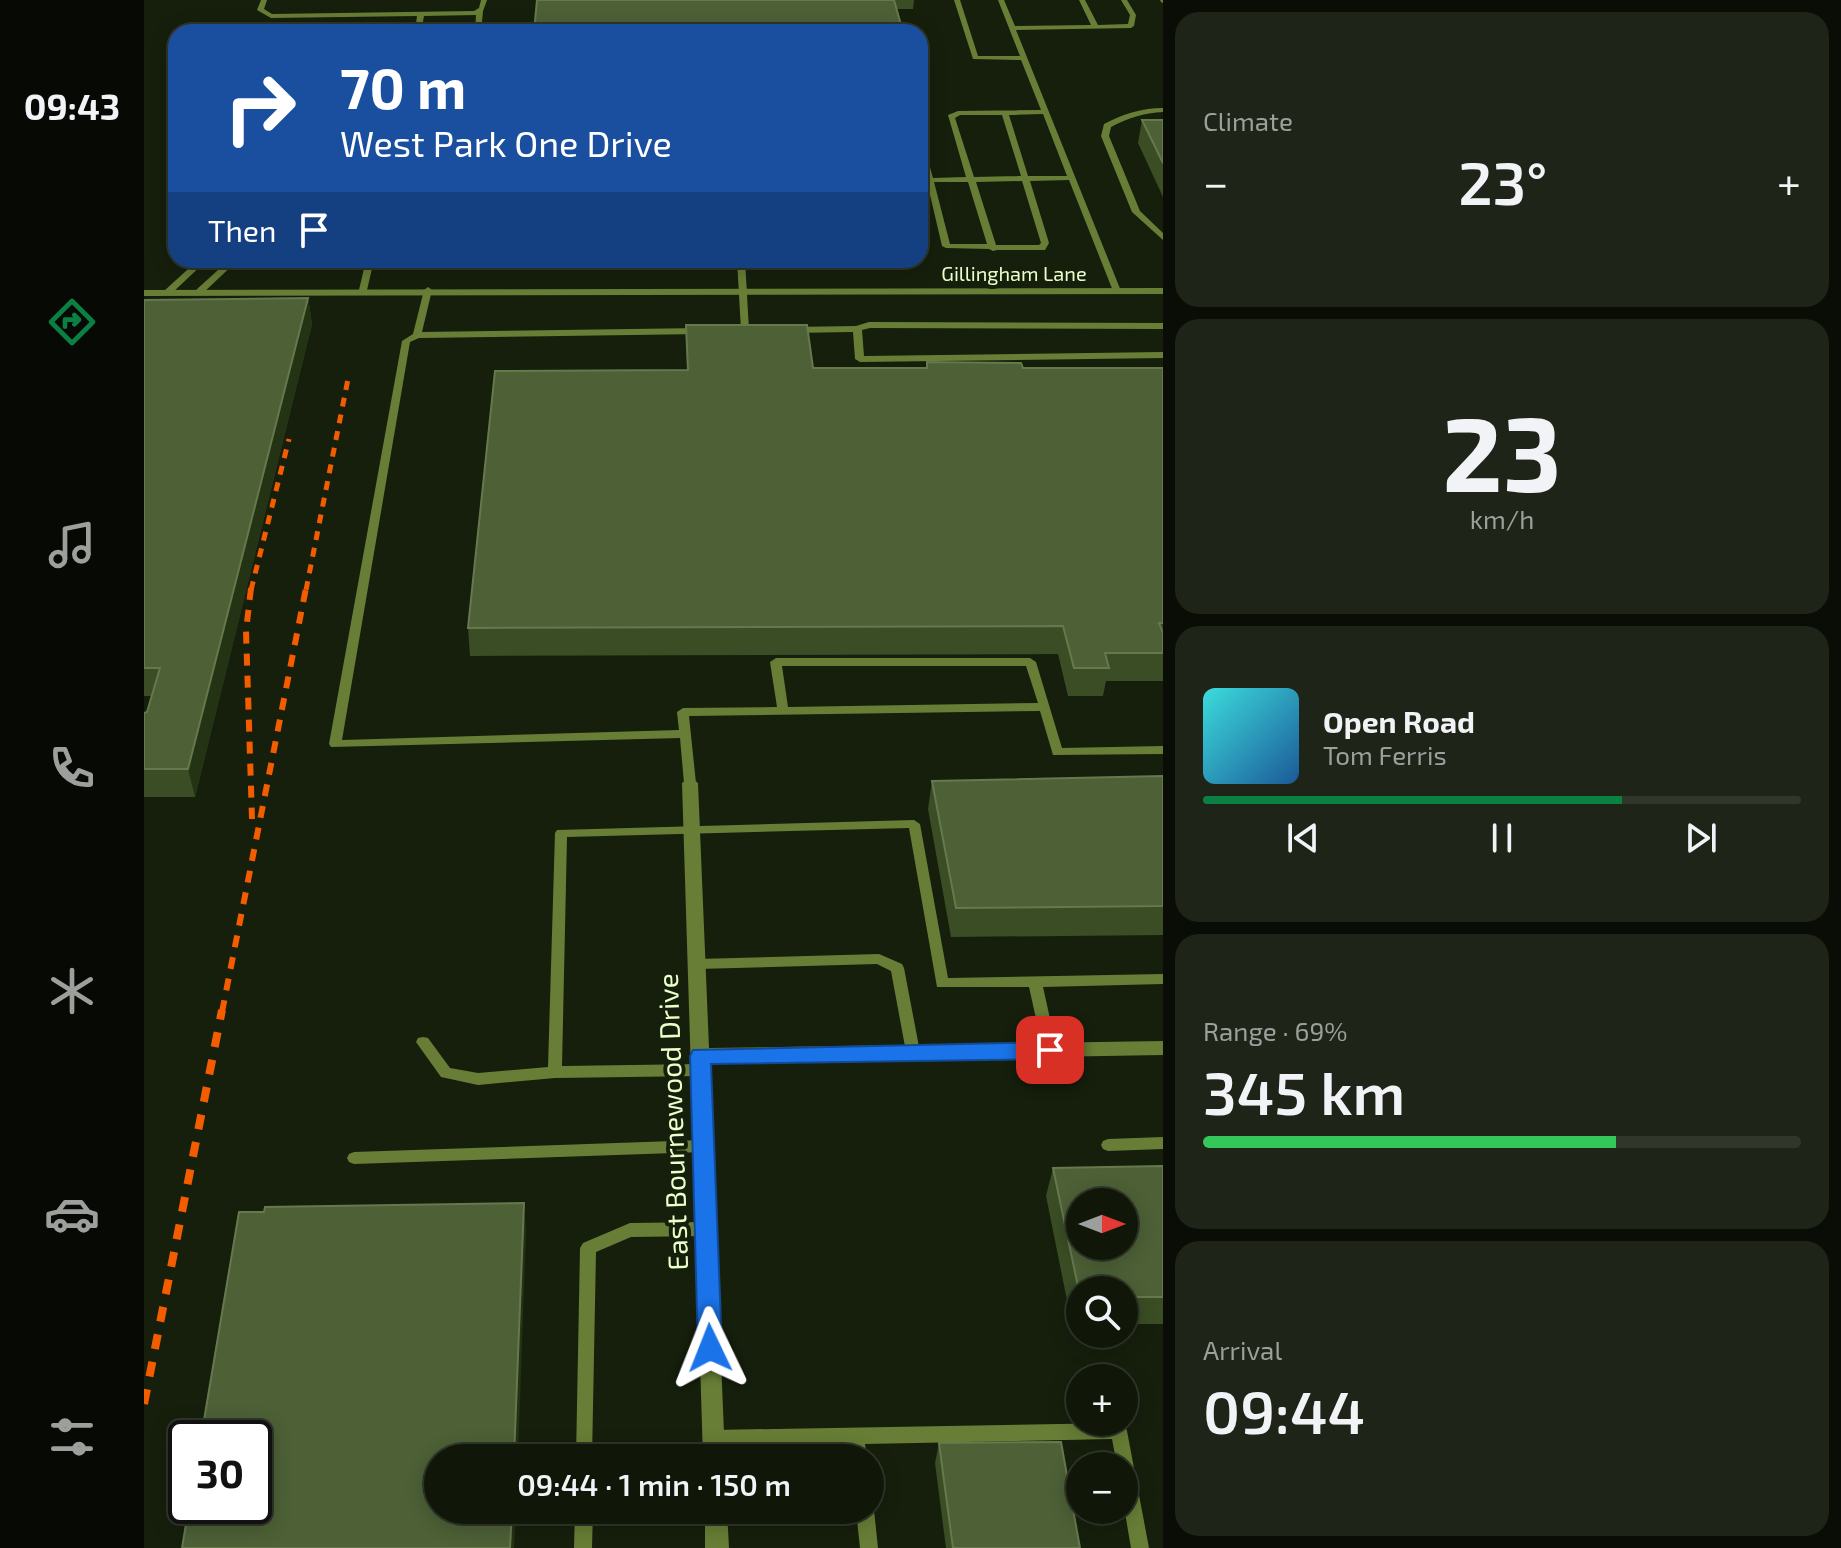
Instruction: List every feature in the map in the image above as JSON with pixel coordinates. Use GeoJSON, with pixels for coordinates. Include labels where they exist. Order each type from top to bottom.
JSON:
{"type":"FeatureCollection","features":[{"type":"Feature","properties":{"kind":"street","name":"Gillingham Lane"},"geometry":{"type":"LineString","coordinates":[[144,293],[363,290],[1163,291]]}},
{"type":"Feature","properties":{"kind":"street","name":"East Bournewood Drive"},"geometry":{"type":"LineString","coordinates":[[690,783],[713,1444]]}},
{"type":"Feature","properties":{"kind":"street"},"geometry":{"type":"LineString","coordinates":[[700,1063],[913,1052],[1163,1048]]}},
{"type":"Feature","properties":{"kind":"street"},"geometry":{"type":"LineString","coordinates":[[716,1524],[717,1548]]}},
{"type":"Feature","properties":{"kind":"lane"},"geometry":{"type":"LineString","coordinates":[[264,0],[260,10],[271,16],[480,12]]}},
{"type":"Feature","properties":{"kind":"lane"},"geometry":{"type":"LineString","coordinates":[[379,14],[383,0]]}},
{"type":"Feature","properties":{"kind":"lane"},"geometry":{"type":"LineString","coordinates":[[479,24],[484,0]]}},
{"type":"Feature","properties":{"kind":"lane"},"geometry":{"type":"LineString","coordinates":[[957,0],[975,58],[1024,58]]}},
{"type":"Feature","properties":{"kind":"lane"},"geometry":{"type":"LineString","coordinates":[[1001,0],[1117,291]]}},
{"type":"Feature","properties":{"kind":"lane"},"geometry":{"type":"LineString","coordinates":[[1082,0],[1096,28]]}},
{"type":"Feature","properties":{"kind":"lane"},"geometry":{"type":"LineString","coordinates":[[1013,28],[1131,26],[1133,15],[1124,0]]}},
{"type":"Feature","properties":{"kind":"lane"},"geometry":{"type":"LineString","coordinates":[[419,24],[421,14]]}},
{"type":"Feature","properties":{"kind":"lane"},"geometry":{"type":"LineString","coordinates":[[1163,110],[1140,110],[1119,119],[1107,126],[1105,136],[1136,212],[1163,238]]}},
{"type":"Feature","properties":{"kind":"lane"},"geometry":{"type":"LineString","coordinates":[[993,249],[951,117],[958,113],[1046,112]]}},
{"type":"Feature","properties":{"kind":"lane"},"geometry":{"type":"LineString","coordinates":[[928,189],[946,246],[1042,248],[1045,243],[1005,113]]}},
{"type":"Feature","properties":{"kind":"lane"},"geometry":{"type":"LineString","coordinates":[[928,180],[1072,178]]}},
{"type":"Feature","properties":{"kind":"lane"},"geometry":{"type":"LineString","coordinates":[[167,293],[194,268]]}},
{"type":"Feature","properties":{"kind":"lane"},"geometry":{"type":"LineString","coordinates":[[199,292],[225,268]]}},
{"type":"Feature","properties":{"kind":"lane"},"geometry":{"type":"LineString","coordinates":[[363,290],[368,268]]}},
{"type":"Feature","properties":{"kind":"lane"},"geometry":{"type":"LineString","coordinates":[[742,268],[745,330]]}},
{"type":"Feature","properties":{"kind":"lane"},"geometry":{"type":"LineString","coordinates":[[417,335],[428,290]]}},
{"type":"Feature","properties":{"kind":"lane"},"geometry":{"type":"LineString","coordinates":[[777,330],[857,329],[869,325],[1163,326]]}},
{"type":"Feature","properties":{"kind":"lane"},"geometry":{"type":"LineString","coordinates":[[857,329],[860,359],[1163,355]]}},
{"type":"Feature","properties":{"kind":"lane"},"geometry":{"type":"LineString","coordinates":[[731,331],[761,330]]}},
{"type":"Feature","properties":{"kind":"lane"},"geometry":{"type":"LineString","coordinates":[[685,734],[335,744],[406,341],[417,335],[716,331]]}},
{"type":"Feature","properties":{"kind":"lane"},"geometry":{"type":"LineString","coordinates":[[783,710],[776,662],[1030,662],[1057,752],[1163,750]]}},
{"type":"Feature","properties":{"kind":"lane"},"geometry":{"type":"LineString","coordinates":[[690,783],[683,712],[1045,707]]}},
{"type":"Feature","properties":{"kind":"lane"},"geometry":{"type":"LineString","coordinates":[[555,1072],[561,833],[914,824],[942,983],[1163,979]]}},
{"type":"Feature","properties":{"kind":"lane"},"geometry":{"type":"LineString","coordinates":[[697,964],[879,959],[897,968],[913,1052]]}},
{"type":"Feature","properties":{"kind":"lane"},"geometry":{"type":"LineString","coordinates":[[1035,982],[1050,1050]]}},
{"type":"Feature","properties":{"kind":"lane"},"geometry":{"type":"LineString","coordinates":[[423,1042],[446,1073],[478,1079],[700,1063]]}},
{"type":"Feature","properties":{"kind":"lane"},"geometry":{"type":"LineString","coordinates":[[1108,1145],[1163,1143]]}},
{"type":"Feature","properties":{"kind":"lane"},"geometry":{"type":"LineString","coordinates":[[354,1158],[703,1146]]}},
{"type":"Feature","properties":{"kind":"lane"},"geometry":{"type":"LineString","coordinates":[[584,1444],[588,1248],[630,1230],[706,1229]]}},
{"type":"Feature","properties":{"kind":"lane"},"geometry":{"type":"LineString","coordinates":[[713,1438],[1119,1431],[1140,1548]]}},
{"type":"Feature","properties":{"kind":"lane"},"geometry":{"type":"LineString","coordinates":[[846,1437],[854,1444]]}},
{"type":"Feature","properties":{"kind":"lane"},"geometry":{"type":"LineString","coordinates":[[583,1548],[584,1524]]}},
{"type":"Feature","properties":{"kind":"lane"},"geometry":{"type":"LineString","coordinates":[[866,1524],[869,1548]]}},
{"type":"Feature","properties":{"kind":"building"},"geometry":{"type":"Polygon","coordinates":[[[537,0],[894,0],[901,24],[535,24],[537,0]]]}},
{"type":"Feature","properties":{"kind":"building"},"geometry":{"type":"Polygon","coordinates":[[[1142,120],[1163,120],[1163,163],[1142,120]]]}},
{"type":"Feature","properties":{"kind":"building"},"geometry":{"type":"Polygon","coordinates":[[[308,298],[188,769],[144,769],[144,713],[147,712],[160,668],[144,668],[144,300],[308,298]]]}},
{"type":"Feature","properties":{"kind":"building"},"geometry":{"type":"Polygon","coordinates":[[[686,325],[807,325],[813,368],[927,368],[927,362],[1021,363],[1023,368],[1163,368],[1163,623],[1159,623],[1163,633],[1163,653],[1105,653],[1109,668],[1074,668],[1063,626],[468,628],[495,371],[688,370],[686,325]]]}},
{"type":"Feature","properties":{"kind":"building"},"geometry":{"type":"Polygon","coordinates":[[[1163,776],[1163,906],[956,908],[932,781],[1163,776]]]}},
{"type":"Feature","properties":{"kind":"building"},"geometry":{"type":"Polygon","coordinates":[[[1163,1166],[1163,1297],[1138,1297],[1138,1276],[1076,1276],[1072,1260],[1138,1260],[1138,1188],[1066,1188],[1066,1230],[1053,1168],[1163,1166]]]}},
{"type":"Feature","properties":{"kind":"building"},"geometry":{"type":"Polygon","coordinates":[[[524,1203],[515,1444],[424,1444],[424,1524],[511,1524],[510,1548],[182,1548],[186,1524],[272,1524],[272,1420],[204,1420],[239,1212],[264,1212],[265,1207],[524,1203]]]}},
{"type":"Feature","properties":{"kind":"building"},"geometry":{"type":"Polygon","coordinates":[[[1061,1442],[1066,1470],[1066,1524],[1076,1524],[1080,1548],[953,1548],[939,1443],[1061,1442]]]}},
{"type":"Feature","properties":{"kind":"railway"},"geometry":{"type":"LineString","coordinates":[[306,590],[348,379]]}},
{"type":"Feature","properties":{"kind":"railway"},"geometry":{"type":"LineString","coordinates":[[251,590],[289,439]]}},
{"type":"Feature","properties":{"kind":"railway"},"geometry":{"type":"LineString","coordinates":[[251,588],[246,631],[252,819]]}},
{"type":"Feature","properties":{"kind":"railway"},"geometry":{"type":"LineString","coordinates":[[222,1012],[306,588]]}},
{"type":"Feature","properties":{"kind":"railway"},"geometry":{"type":"LineString","coordinates":[[144,1404],[222,1010]]}},
{"type":"Feature","properties":{"kind":"route"},"geometry":{"type":"LineString","coordinates":[[710,1348],[700,1056],[1050,1050]]}}]}
